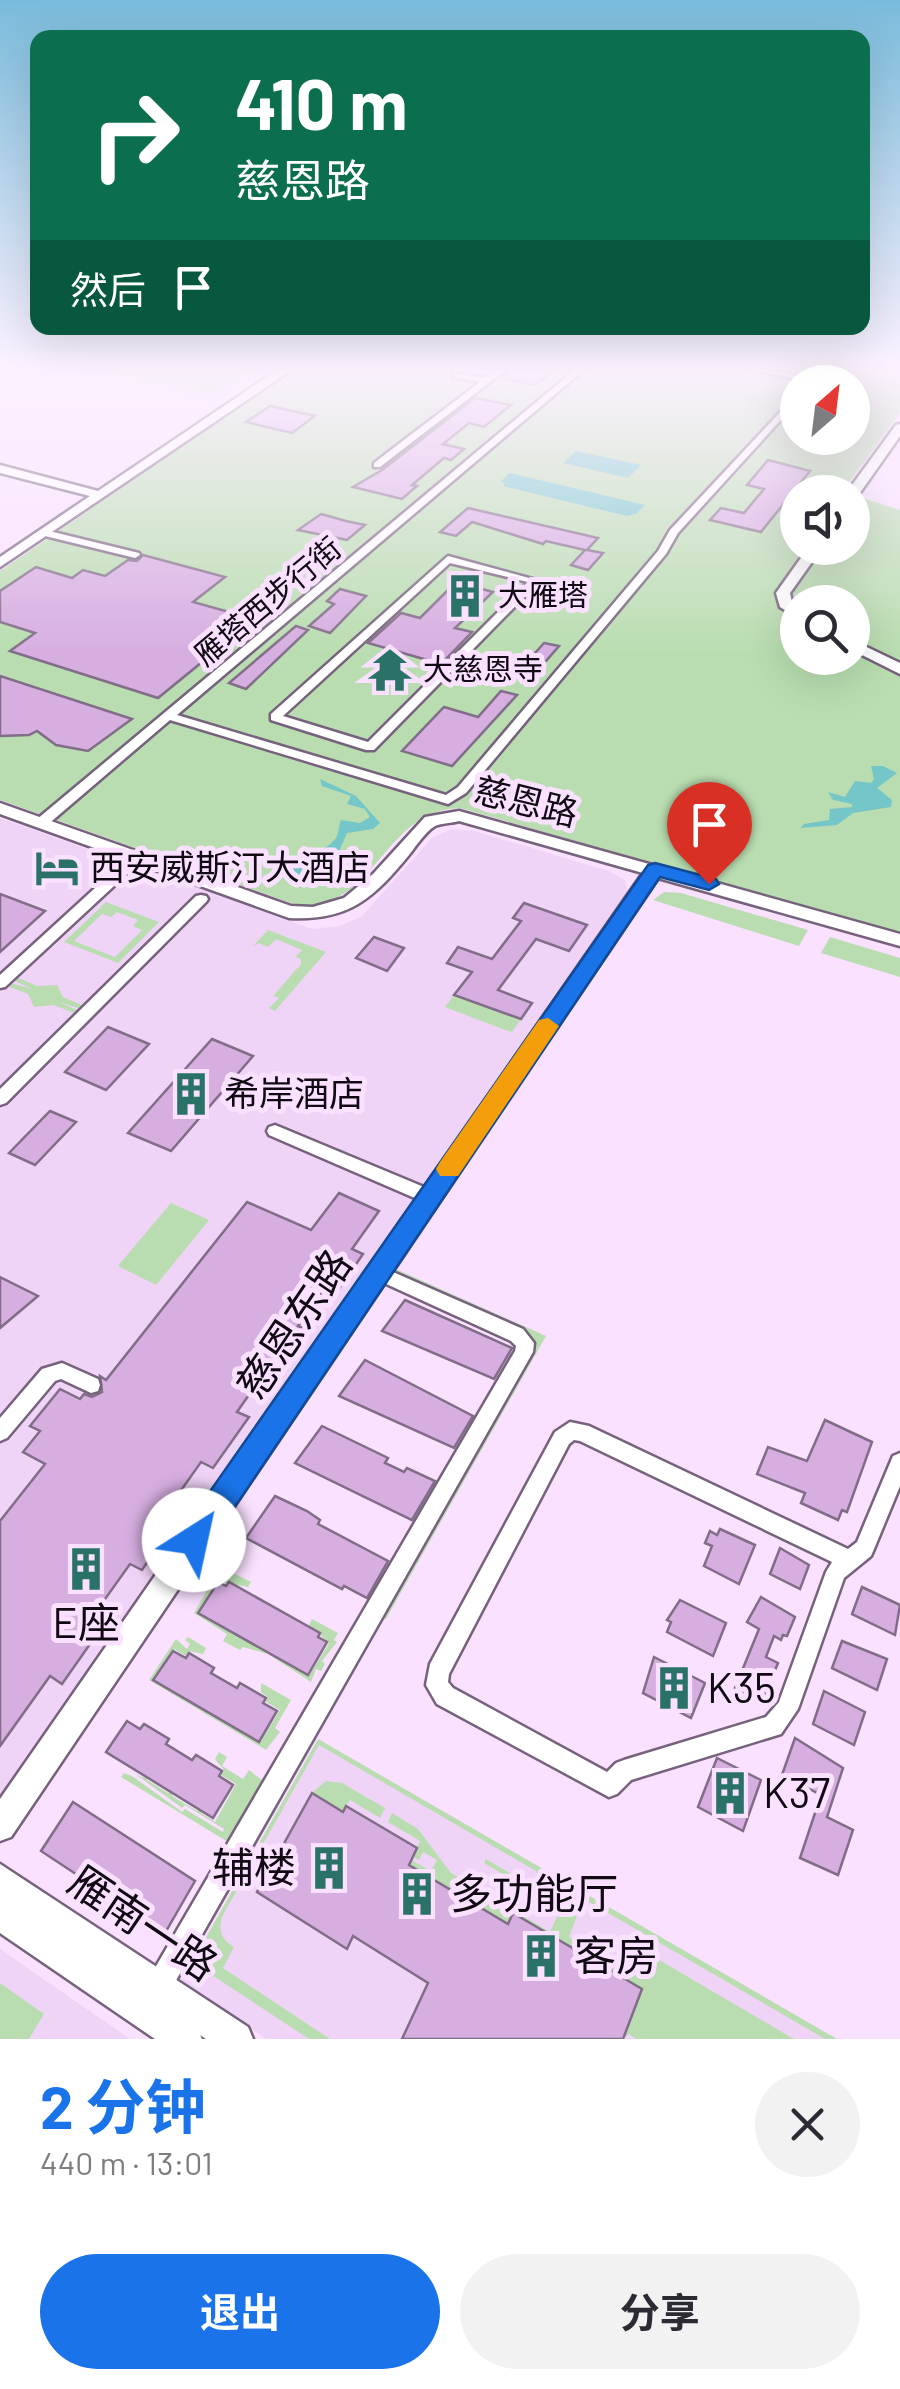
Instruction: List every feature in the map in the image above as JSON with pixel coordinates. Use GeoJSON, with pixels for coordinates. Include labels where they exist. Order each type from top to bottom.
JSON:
{"type":"FeatureCollection","features":[{"type":"Feature","properties":{"kind":"main road"},"geometry":{"type":"LineString","coordinates":[[0,563],[146,464]]}},
{"type":"Feature","properties":{"kind":"main road"},"geometry":{"type":"LineString","coordinates":[[0,472],[97,497]]}},
{"type":"Feature","properties":{"kind":"main road"},"geometry":{"type":"LineString","coordinates":[[870,653],[900,669]]}},
{"type":"Feature","properties":{"kind":"main road","name":"慈恩路"},"geometry":{"type":"LineString","coordinates":[[0,808],[279,910],[332,912],[357,900],[421,829],[444,817],[474,818],[900,940]]}},
{"type":"Feature","properties":{"kind":"main road","name":"慈恩东路"},"geometry":{"type":"LineString","coordinates":[[0,1826],[655,870]]}},
{"type":"Feature","properties":{"kind":"main road","name":"雁南一路"},"geometry":{"type":"LineString","coordinates":[[0,1880],[236,2039]]}},
{"type":"Feature","properties":{"kind":"main road","name":"雁南一路"},"geometry":{"type":"LineString","coordinates":[[0,1914],[186,2039]]}},
{"type":"Feature","properties":{"kind":"street","name":"雁塔西步行街"},"geometry":{"type":"LineString","coordinates":[[41,823],[468,464]]}},
{"type":"Feature","properties":{"kind":"street"},"geometry":{"type":"LineString","coordinates":[[168,716],[448,800],[462,790],[660,554],[674,532],[735,464]]}},
{"type":"Feature","properties":{"kind":"street"},"geometry":{"type":"LineString","coordinates":[[45,532],[135,555]]}},
{"type":"Feature","properties":{"kind":"street"},"geometry":{"type":"LineString","coordinates":[[448,559],[535,581],[370,747],[274,717],[448,559]]}},
{"type":"Feature","properties":{"kind":"street"},"geometry":{"type":"LineString","coordinates":[[0,983],[123,870]]}},
{"type":"Feature","properties":{"kind":"street"},"geometry":{"type":"LineString","coordinates":[[0,1100],[201,899]]}},
{"type":"Feature","properties":{"kind":"street"},"geometry":{"type":"LineString","coordinates":[[275,1131],[430,1197]]}},
{"type":"Feature","properties":{"kind":"street"},"geometry":{"type":"LineString","coordinates":[[157,1989],[524,1352],[525,1342],[518,1335],[378,1272]]}},
{"type":"Feature","properties":{"kind":"street"},"geometry":{"type":"LineString","coordinates":[[0,1432],[49,1375],[62,1372],[91,1385]]}},
{"type":"Feature","properties":{"kind":"street"},"geometry":{"type":"LineString","coordinates":[[850,1560],[582,1432],[570,1431],[562,1438],[438,1672],[438,1688],[609,1786],[626,1770],[766,1729],[779,1722],[787,1709],[836,1572],[864,1549],[893,1499],[900,1462]]}},
{"type":"Feature","properties":{"kind":"shaded area"},"geometry":{"type":"Polygon","coordinates":[[[157,464],[862,464],[854,475],[780,475],[780,565],[870,565],[870,500],[900,510],[900,934],[460,808],[434,813],[413,825],[346,892],[325,903],[299,906],[0,800],[0,571],[157,464]]]}},
{"type":"Feature","properties":{"kind":"shaded area"},"geometry":{"type":"Polygon","coordinates":[[[568,464],[641,465],[628,478],[568,464]]]}},
{"type":"Feature","properties":{"kind":"shaded area"},"geometry":{"type":"Polygon","coordinates":[[[510,473],[645,505],[627,516],[503,486],[505,483],[500,482],[510,473]]]}},
{"type":"Feature","properties":{"kind":"shaded area"},"geometry":{"type":"Polygon","coordinates":[[[871,766],[883,766],[897,773],[877,788],[892,800],[891,807],[853,813],[837,825],[800,828],[829,820],[830,809],[852,807],[833,800],[828,792],[845,797],[855,781],[871,783],[871,766]]]}},
{"type":"Feature","properties":{"kind":"shaded area"},"geometry":{"type":"Polygon","coordinates":[[[320,779],[356,796],[380,823],[373,829],[347,833],[335,861],[311,870],[304,881],[287,882],[280,871],[285,864],[332,843],[341,820],[360,823],[370,817],[365,809],[347,804],[351,796],[322,786],[320,779]]]}},
{"type":"Feature","properties":{"kind":"shaded area"},"geometry":{"type":"Polygon","coordinates":[[[0,818],[312,929],[340,926],[362,916],[432,838],[451,829],[474,831],[609,871],[625,880],[628,892],[0,1805],[0,818]]]}},
{"type":"Feature","properties":{"kind":"shaded area"},"geometry":{"type":"Polygon","coordinates":[[[664,892],[681,893],[808,930],[799,946],[653,900],[664,892]]]}},
{"type":"Feature","properties":{"kind":"shaded area"},"geometry":{"type":"Polygon","coordinates":[[[106,902],[159,922],[118,963],[64,942],[106,902]],[[117,912],[111,917],[102,914],[74,941],[115,957],[142,930],[133,926],[138,920],[117,912]]]}},
{"type":"Feature","properties":{"kind":"shaded area"},"geometry":{"type":"Polygon","coordinates":[[[268,930],[326,952],[275,1011],[269,1008],[279,998],[273,996],[301,964],[301,959],[295,957],[302,950],[276,939],[268,947],[259,943],[253,946],[268,930]]]}},
{"type":"Feature","properties":{"kind":"shaded area"},"geometry":{"type":"Polygon","coordinates":[[[830,937],[900,958],[900,977],[821,953],[830,937]]]}},
{"type":"Feature","properties":{"kind":"shaded area"},"geometry":{"type":"Polygon","coordinates":[[[16,977],[37,986],[57,985],[63,997],[84,1006],[81,1009],[59,1002],[79,1011],[76,1014],[54,1005],[34,1007],[28,994],[7,986],[10,983],[32,989],[13,980],[16,977]]]}},
{"type":"Feature","properties":{"kind":"shaded area"},"geometry":{"type":"Polygon","coordinates":[[[454,995],[521,1019],[512,1032],[505,1030],[445,1007],[454,995]]]}},
{"type":"Feature","properties":{"kind":"shaded area"},"geometry":{"type":"Polygon","coordinates":[[[171,1203],[209,1220],[156,1285],[118,1266],[171,1203]]]}},
{"type":"Feature","properties":{"kind":"shaded area"},"geometry":{"type":"Polygon","coordinates":[[[396,1269],[546,1336],[386,1619],[381,1617],[532,1348],[393,1273],[396,1269]]]}},
{"type":"Feature","properties":{"kind":"shaded area"},"geometry":{"type":"Polygon","coordinates":[[[233,1573],[251,1582],[248,1587],[218,1581],[197,1613],[215,1618],[213,1622],[236,1635],[239,1631],[244,1634],[242,1639],[261,1649],[264,1645],[269,1648],[267,1653],[291,1666],[294,1662],[299,1665],[297,1670],[309,1676],[329,1643],[309,1625],[312,1619],[338,1633],[334,1640],[337,1642],[322,1661],[325,1664],[321,1671],[316,1669],[311,1682],[268,1654],[243,1647],[240,1650],[223,1641],[227,1634],[194,1613],[214,1578],[218,1575],[228,1580],[233,1573]]]}},
{"type":"Feature","properties":{"kind":"shaded area"},"geometry":{"type":"Polygon","coordinates":[[[188,1637],[206,1648],[203,1654],[189,1651],[186,1656],[174,1649],[152,1679],[242,1732],[251,1732],[249,1736],[260,1743],[280,1710],[266,1702],[268,1697],[261,1692],[261,1683],[291,1700],[275,1728],[280,1732],[266,1750],[149,1680],[176,1639],[187,1649],[188,1637]]]}},
{"type":"Feature","properties":{"kind":"shaded area"},"geometry":{"type":"Polygon","coordinates":[[[318,1739],[837,2039],[266,2039],[181,1982],[318,1739]]]}},
{"type":"Feature","properties":{"kind":"shaded area"},"geometry":{"type":"Polygon","coordinates":[[[318,1739],[837,2039],[825,2039],[319,1745],[224,1913],[220,1928],[234,1947],[223,1968],[330,2039],[309,2039],[192,1962],[318,1739]]]}},
{"type":"Feature","properties":{"kind":"shaded area"},"geometry":{"type":"Polygon","coordinates":[[[219,1752],[227,1757],[222,1766],[243,1779],[249,1770],[263,1781],[228,1842],[121,1777],[124,1773],[132,1776],[182,1812],[185,1809],[223,1832],[224,1829],[185,1805],[182,1808],[134,1773],[143,1778],[147,1773],[147,1780],[168,1793],[174,1791],[172,1796],[197,1811],[203,1808],[201,1813],[215,1822],[236,1784],[221,1775],[224,1770],[215,1759],[219,1752]]]}},
{"type":"Feature","properties":{"kind":"shaded area"},"geometry":{"type":"Polygon","coordinates":[[[326,1781],[342,1783],[385,1808],[380,1818],[350,1800],[343,1812],[312,1793],[326,1781]]]}},
{"type":"Feature","properties":{"kind":"shaded area"},"geometry":{"type":"Polygon","coordinates":[[[392,1813],[418,1829],[451,1873],[550,1932],[561,1908],[484,1863],[486,1859],[578,1913],[569,1937],[627,1971],[637,1947],[794,2039],[636,2039],[629,2034],[623,2039],[642,1989],[514,1913],[508,1924],[409,1865],[411,1860],[431,1871],[437,1860],[423,1852],[419,1860],[413,1857],[420,1841],[388,1822],[392,1813]]]}},
{"type":"Feature","properties":{"kind":"shaded area"},"geometry":{"type":"Polygon","coordinates":[[[0,1949],[130,2039],[0,2039],[0,1949]]]}},
{"type":"Feature","properties":{"kind":"shaded area"},"geometry":{"type":"Polygon","coordinates":[[[0,1983],[44,2014],[29,2039],[0,2039],[0,1983]]]}},
{"type":"Feature","properties":{"kind":"building"},"geometry":{"type":"Polygon","coordinates":[[[390,464],[437,464],[402,499],[353,487],[390,464]]]}},
{"type":"Feature","properties":{"kind":"building"},"geometry":{"type":"Polygon","coordinates":[[[765,464],[810,471],[807,475],[780,475],[780,508],[761,532],[710,520],[721,508],[744,513],[764,489],[747,485],[765,464]]]}},
{"type":"Feature","properties":{"kind":"building"},"geometry":{"type":"Polygon","coordinates":[[[468,508],[598,538],[587,550],[603,553],[588,570],[571,565],[585,550],[546,541],[543,544],[472,522],[456,536],[440,532],[468,508]]]}},
{"type":"Feature","properties":{"kind":"building"},"geometry":{"type":"Polygon","coordinates":[[[321,514],[365,525],[347,540],[298,530],[321,514]]]}},
{"type":"Feature","properties":{"kind":"building"},"geometry":{"type":"Polygon","coordinates":[[[143,555],[225,577],[193,602],[233,613],[240,631],[158,698],[10,651],[35,633],[0,622],[0,591],[36,567],[72,578],[83,570],[105,576],[143,555]]]}},
{"type":"Feature","properties":{"kind":"building"},"geometry":{"type":"Polygon","coordinates":[[[456,582],[493,592],[455,628],[472,632],[441,664],[368,643],[401,613],[420,618],[456,582]]]}},
{"type":"Feature","properties":{"kind":"building"},"geometry":{"type":"Polygon","coordinates":[[[340,589],[366,596],[330,633],[309,626],[334,604],[327,601],[340,589]]]}},
{"type":"Feature","properties":{"kind":"building"},"geometry":{"type":"Polygon","coordinates":[[[296,626],[308,630],[246,689],[229,683],[296,626]]]}},
{"type":"Feature","properties":{"kind":"building"},"geometry":{"type":"Polygon","coordinates":[[[544,643],[559,646],[532,677],[517,673],[544,643]]]}},
{"type":"Feature","properties":{"kind":"building"},"geometry":{"type":"Polygon","coordinates":[[[0,676],[132,719],[88,751],[56,745],[37,731],[0,736],[0,676]]]}},
{"type":"Feature","properties":{"kind":"building"},"geometry":{"type":"Polygon","coordinates":[[[501,691],[517,695],[452,766],[402,751],[444,707],[478,717],[501,691]]]}},
{"type":"Feature","properties":{"kind":"building"},"geometry":{"type":"Polygon","coordinates":[[[0,894],[45,911],[0,952],[0,894]]]}},
{"type":"Feature","properties":{"kind":"building"},"geometry":{"type":"Polygon","coordinates":[[[524,903],[587,925],[569,951],[536,939],[498,990],[532,1003],[521,1019],[454,995],[472,972],[447,963],[458,947],[492,959],[521,921],[513,918],[524,903]]]}},
{"type":"Feature","properties":{"kind":"building"},"geometry":{"type":"Polygon","coordinates":[[[374,937],[404,948],[387,971],[356,958],[374,937]]]}},
{"type":"Feature","properties":{"kind":"building"},"geometry":{"type":"Polygon","coordinates":[[[108,1027],[149,1044],[106,1090],[65,1072],[108,1027]]]}},
{"type":"Feature","properties":{"kind":"building","name":"希岸酒店"},"geometry":{"type":"Polygon","coordinates":[[[212,1039],[253,1056],[171,1151],[128,1133],[212,1039]]]}},
{"type":"Feature","properties":{"kind":"building"},"geometry":{"type":"Polygon","coordinates":[[[50,1111],[76,1122],[35,1165],[9,1153],[50,1111]]]}},
{"type":"Feature","properties":{"kind":"building"},"geometry":{"type":"Polygon","coordinates":[[[339,1193],[379,1211],[352,1249],[363,1254],[339,1289],[328,1284],[298,1326],[309,1331],[281,1371],[269,1366],[237,1412],[249,1417],[213,1468],[201,1462],[165,1513],[177,1519],[142,1570],[130,1564],[90,1620],[102,1627],[62,1684],[50,1676],[0,1746],[0,1521],[45,1464],[23,1452],[40,1431],[30,1426],[60,1389],[80,1399],[84,1394],[92,1397],[102,1392],[100,1376],[106,1380],[247,1202],[311,1230],[339,1193]]]}},
{"type":"Feature","properties":{"kind":"building"},"geometry":{"type":"Polygon","coordinates":[[[0,1277],[38,1296],[0,1328],[0,1277]]]}},
{"type":"Feature","properties":{"kind":"building"},"geometry":{"type":"Polygon","coordinates":[[[405,1300],[512,1348],[494,1379],[382,1331],[405,1300]]]}},
{"type":"Feature","properties":{"kind":"building"},"geometry":{"type":"Polygon","coordinates":[[[365,1360],[473,1416],[454,1448],[339,1396],[365,1360]]]}},
{"type":"Feature","properties":{"kind":"building"},"geometry":{"type":"Polygon","coordinates":[[[825,1420],[872,1442],[847,1512],[842,1510],[838,1520],[801,1503],[805,1493],[757,1474],[768,1447],[807,1461],[825,1420]]]}},
{"type":"Feature","properties":{"kind":"building"},"geometry":{"type":"Polygon","coordinates":[[[322,1426],[388,1458],[385,1463],[435,1481],[412,1520],[295,1463],[322,1426]]]}},
{"type":"Feature","properties":{"kind":"building"},"geometry":{"type":"Polygon","coordinates":[[[275,1496],[388,1561],[367,1598],[344,1586],[342,1589],[246,1538],[275,1496]]]}},
{"type":"Feature","properties":{"kind":"building"},"geometry":{"type":"Polygon","coordinates":[[[720,1529],[755,1545],[739,1584],[704,1566],[712,1546],[705,1543],[710,1531],[717,1535],[720,1529]]]}},
{"type":"Feature","properties":{"kind":"building"},"geometry":{"type":"Polygon","coordinates":[[[780,1548],[809,1565],[800,1589],[770,1574],[780,1548]]]}},
{"type":"Feature","properties":{"kind":"building"},"geometry":{"type":"Polygon","coordinates":[[[218,1582],[226,1586],[229,1582],[320,1633],[318,1637],[327,1642],[308,1675],[198,1613],[218,1582]]]}},
{"type":"Feature","properties":{"kind":"building"},"geometry":{"type":"Polygon","coordinates":[[[862,1587],[900,1605],[895,1635],[852,1614],[862,1587]]]}},
{"type":"Feature","properties":{"kind":"building"},"geometry":{"type":"Polygon","coordinates":[[[761,1597],[795,1617],[787,1636],[783,1635],[781,1640],[774,1636],[766,1657],[778,1663],[762,1701],[735,1688],[759,1629],[747,1622],[761,1597]]]}},
{"type":"Feature","properties":{"kind":"building"},"geometry":{"type":"Polygon","coordinates":[[[680,1600],[726,1623],[713,1656],[667,1632],[671,1622],[667,1620],[680,1600]]]}},
{"type":"Feature","properties":{"kind":"building"},"geometry":{"type":"Polygon","coordinates":[[[842,1641],[887,1659],[877,1690],[832,1668],[842,1641]]]}},
{"type":"Feature","properties":{"kind":"building"},"geometry":{"type":"Polygon","coordinates":[[[173,1651],[186,1658],[189,1653],[214,1668],[211,1673],[266,1698],[263,1703],[277,1711],[259,1742],[153,1680],[173,1651]]]}},
{"type":"Feature","properties":{"kind":"building","name":"K35"},"geometry":{"type":"Polygon","coordinates":[[[654,1657],[705,1683],[691,1718],[643,1693],[654,1657]]]}},
{"type":"Feature","properties":{"kind":"building"},"geometry":{"type":"Polygon","coordinates":[[[824,1691],[865,1712],[854,1745],[813,1724],[824,1691]]]}},
{"type":"Feature","properties":{"kind":"building"},"geometry":{"type":"Polygon","coordinates":[[[127,1721],[140,1729],[144,1724],[192,1760],[196,1755],[222,1771],[219,1776],[233,1785],[213,1818],[106,1752],[127,1721]]]}},
{"type":"Feature","properties":{"kind":"building"},"geometry":{"type":"Polygon","coordinates":[[[795,1738],[843,1768],[827,1817],[853,1830],[838,1875],[800,1858],[821,1795],[782,1775],[795,1738]]]}},
{"type":"Feature","properties":{"kind":"building","name":"K37"},"geometry":{"type":"Polygon","coordinates":[[[717,1758],[761,1780],[743,1831],[698,1807],[717,1758]]]}},
{"type":"Feature","properties":{"kind":"building"},"geometry":{"type":"Polygon","coordinates":[[[312,1793],[343,1812],[346,1806],[417,1848],[409,1865],[508,1924],[513,1913],[642,1989],[623,2039],[402,2039],[428,1983],[353,1936],[347,1949],[257,1892],[312,1793]]]}},
{"type":"Feature","properties":{"kind":"building"},"geometry":{"type":"Polygon","coordinates":[[[73,1802],[195,1881],[165,1933],[41,1851],[73,1802]]]}},
{"type":"Feature","properties":{"kind":"slow traffic"},"geometry":{"type":"LineString","coordinates":[[449,1169],[548,1026]]}},
{"type":"Feature","properties":{"kind":"place","name":"大雁塔"},"geometry":{"type":"Point","coordinates":[465,596]}},
{"type":"Feature","properties":{"kind":"place","name":"大慈恩寺"},"geometry":{"type":"Point","coordinates":[390,670]}},
{"type":"Feature","properties":{"kind":"place","name":"西安威斯汀大酒店"},"geometry":{"type":"Point","coordinates":[57,868]}},
{"type":"Feature","properties":{"kind":"place","name":"希岸酒店"},"geometry":{"type":"Point","coordinates":[191,1094]}},
{"type":"Feature","properties":{"kind":"place","name":"E座"},"geometry":{"type":"Point","coordinates":[86,1569]}},
{"type":"Feature","properties":{"kind":"place","name":"K35"},"geometry":{"type":"Point","coordinates":[674,1688]}},
{"type":"Feature","properties":{"kind":"place","name":"K37"},"geometry":{"type":"Point","coordinates":[730,1793]}},
{"type":"Feature","properties":{"kind":"place","name":"辅楼"},"geometry":{"type":"Point","coordinates":[329,1868]}},
{"type":"Feature","properties":{"kind":"place","name":"多功能厅"},"geometry":{"type":"Point","coordinates":[417,1894]}},
{"type":"Feature","properties":{"kind":"place","name":"客房"},"geometry":{"type":"Point","coordinates":[541,1956]}},
{"type":"Feature","properties":{"kind":"route"},"geometry":{"type":"LineString","coordinates":[[194,1540],[655,870],[709,884]]}}]}
